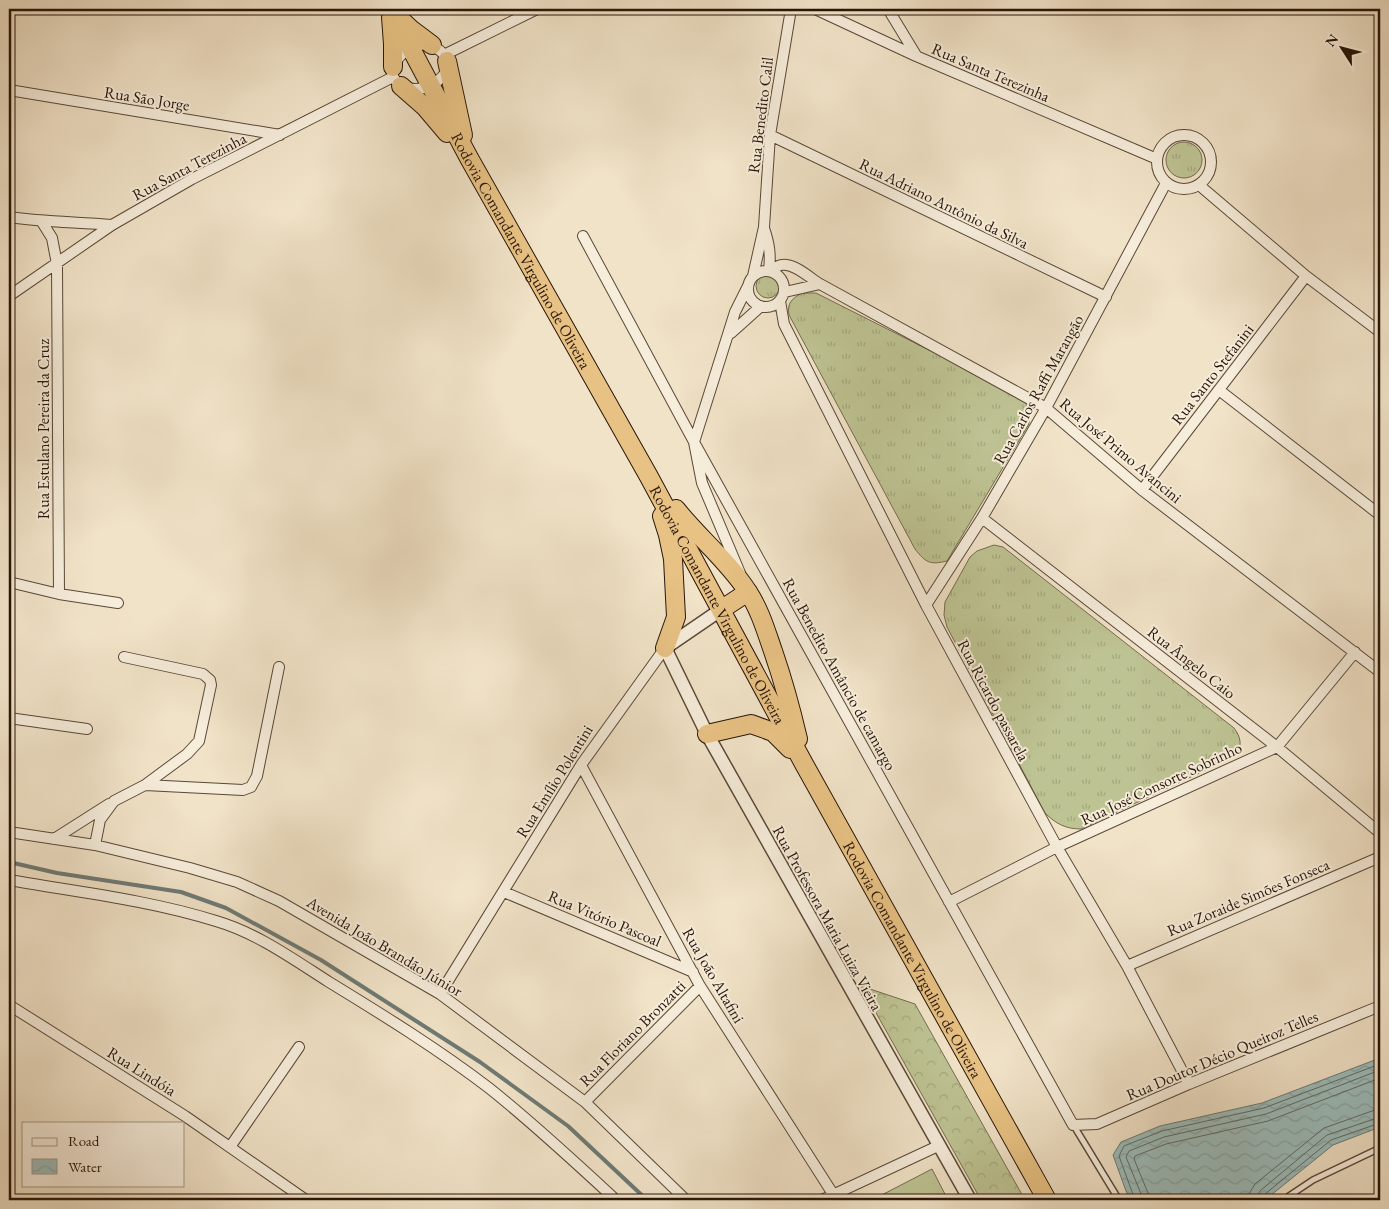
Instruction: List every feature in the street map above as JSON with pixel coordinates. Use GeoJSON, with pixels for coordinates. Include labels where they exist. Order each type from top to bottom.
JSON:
{"type":"FeatureCollection","features":[{"type":"Feature","properties":{"kind":"highway","name":"Rodovia Comandante Virgulino de Oliveira"},"geometry":{"type":"LineString","coordinates":[[390,9],[469,158],[648,475],[804,764],[1048,1200]]}},
{"type":"Feature","properties":{"kind":"highway"},"geometry":{"type":"LineString","coordinates":[[390,9],[441,54],[469,158]]}},
{"type":"Feature","properties":{"kind":"highway"},"geometry":{"type":"LineString","coordinates":[[390,9],[396,77],[469,158]]}},
{"type":"Feature","properties":{"kind":"highway"},"geometry":{"type":"LineString","coordinates":[[648,475],[694,532],[735,575],[748,592],[761,616],[787,692],[804,764]]}},
{"type":"Feature","properties":{"kind":"highway"},"geometry":{"type":"LineString","coordinates":[[648,475],[668,534],[673,559],[676,617],[664,648]]}},
{"type":"Feature","properties":{"kind":"highway"},"geometry":{"type":"LineString","coordinates":[[722,609],[748,592]]}},
{"type":"Feature","properties":{"kind":"highway"},"geometry":{"type":"LineString","coordinates":[[707,734],[751,724],[773,732],[804,764]]}},
{"type":"Feature","properties":{"kind":"street"},"geometry":{"type":"LineString","coordinates":[[441,54],[537,9]]}},
{"type":"Feature","properties":{"kind":"street","name":"Rua Benedito Calil"},"geometry":{"type":"LineString","coordinates":[[753,276],[764,227],[770,135],[791,9]]}},
{"type":"Feature","properties":{"kind":"street","name":"Rua Santa Terezinha"},"geometry":{"type":"LineString","coordinates":[[815,9],[916,56],[1157,159]]}},
{"type":"Feature","properties":{"kind":"street"},"geometry":{"type":"LineString","coordinates":[[888,9],[916,56]]}},
{"type":"Feature","properties":{"kind":"street"},"geometry":{"type":"LineString","coordinates":[[424,44],[441,54],[446,70],[442,76],[430,85],[415,89],[396,77],[398,59],[411,48],[424,44]]}},
{"type":"Feature","properties":{"kind":"street","name":"Rua Santa Terezinha"},"geometry":{"type":"LineString","coordinates":[[9,296],[112,225],[192,179],[396,77]]}},
{"type":"Feature","properties":{"kind":"street","name":"Rua São Jorge"},"geometry":{"type":"LineString","coordinates":[[9,90],[280,135]]}},
{"type":"Feature","properties":{"kind":"street","name":"Rua Adriano Antônio da Silva"},"geometry":{"type":"LineString","coordinates":[[770,135],[1106,298]]}},
{"type":"Feature","properties":{"kind":"street"},"geometry":{"type":"LineString","coordinates":[[1190,136],[1199,139],[1205,146],[1210,153],[1212,162],[1206,179],[1191,189],[1182,190],[1166,183],[1158,168],[1157,159],[1165,143],[1173,138],[1190,136]]}},
{"type":"Feature","properties":{"kind":"street","name":"Rua Carlos Raffi Marangão"},"geometry":{"type":"LineString","coordinates":[[926,606],[982,518],[1046,408],[1166,183]]}},
{"type":"Feature","properties":{"kind":"street"},"geometry":{"type":"LineString","coordinates":[[1199,185],[1306,276],[1380,332]]}},
{"type":"Feature","properties":{"kind":"street"},"geometry":{"type":"LineString","coordinates":[[9,217],[42,222],[112,225]]}},
{"type":"Feature","properties":{"kind":"street","name":"Rua Estulano Pereira da Cruz"},"geometry":{"type":"LineString","coordinates":[[42,222],[52,238],[57,264],[59,594]]}},
{"type":"Feature","properties":{"kind":"street","name":"Rua Benedito Calil"},"geometry":{"type":"LineString","coordinates":[[764,227],[770,245],[770,271]]}},
{"type":"Feature","properties":{"kind":"street","name":"Rua Benedito Amâncio de camargo"},"geometry":{"type":"LineString","coordinates":[[583,236],[694,442],[1074,1126]]}},
{"type":"Feature","properties":{"kind":"street","name":"Rua José Primo Avancini"},"geometry":{"type":"LineString","coordinates":[[770,271],[780,265],[793,267],[820,284],[1046,408],[1142,490],[1380,672]]}},
{"type":"Feature","properties":{"kind":"street"},"geometry":{"type":"LineString","coordinates":[[730,334],[762,307],[776,305],[782,296],[783,281],[780,276],[764,270],[753,276],[740,299],[694,442],[702,483],[748,592]]}},
{"type":"Feature","properties":{"kind":"street","name":"Rua Santo Stefanini"},"geometry":{"type":"LineString","coordinates":[[1142,490],[1306,276]]}},
{"type":"Feature","properties":{"kind":"street"},"geometry":{"type":"LineString","coordinates":[[782,296],[820,284]]}},
{"type":"Feature","properties":{"kind":"street"},"geometry":{"type":"LineString","coordinates":[[748,286],[750,299],[762,307]]}},
{"type":"Feature","properties":{"kind":"street","name":"Rua Ricardo passarela"},"geometry":{"type":"LineString","coordinates":[[782,296],[784,324],[926,606],[1057,847],[1127,966],[1189,1084]]}},
{"type":"Feature","properties":{"kind":"street","name":"Rua Ricardo passarela"},"geometry":{"type":"LineString","coordinates":[[762,307],[784,324]]}},
{"type":"Feature","properties":{"kind":"street"},"geometry":{"type":"LineString","coordinates":[[1219,390],[1380,515]]}},
{"type":"Feature","properties":{"kind":"street","name":"Rua Ângelo Caio"},"geometry":{"type":"LineString","coordinates":[[982,518],[1277,747],[1380,833]]}},
{"type":"Feature","properties":{"kind":"street"},"geometry":{"type":"LineString","coordinates":[[9,582],[59,594],[118,603]]}},
{"type":"Feature","properties":{"kind":"street","name":"Rua Emílio Polentini"},"geometry":{"type":"LineString","coordinates":[[440,994],[581,765],[664,648],[722,609]]}},
{"type":"Feature","properties":{"kind":"street","name":"Rua Professora Maria Luiza Vieira"},"geometry":{"type":"LineString","coordinates":[[664,648],[707,734],[970,1200]]}},
{"type":"Feature","properties":{"kind":"street","name":"Rua José Consorte Sobrinho"},"geometry":{"type":"LineString","coordinates":[[949,902],[1057,847],[1277,747],[1354,652]]}},
{"type":"Feature","properties":{"kind":"street"},"geometry":{"type":"LineString","coordinates":[[54,839],[114,801],[145,785],[187,754],[199,741],[211,685],[210,680],[203,674],[124,657]]}},
{"type":"Feature","properties":{"kind":"street"},"geometry":{"type":"LineString","coordinates":[[145,785],[243,790],[251,786],[258,776],[279,668]]}},
{"type":"Feature","properties":{"kind":"street"},"geometry":{"type":"LineString","coordinates":[[9,718],[87,729]]}},
{"type":"Feature","properties":{"kind":"street","name":"Rua João Altafini"},"geometry":{"type":"LineString","coordinates":[[581,765],[700,986],[833,1194]]}},
{"type":"Feature","properties":{"kind":"street"},"geometry":{"type":"LineString","coordinates":[[95,845],[100,820],[114,801]]}},
{"type":"Feature","properties":{"kind":"street","name":"Avenida João Brandão Júnior"},"geometry":{"type":"LineString","coordinates":[[9,832],[95,845],[190,868],[237,882],[279,901],[440,994],[585,1102],[686,1200]]}},
{"type":"Feature","properties":{"kind":"street","name":"Rua Zoraide Simões Fonseca"},"geometry":{"type":"LineString","coordinates":[[1127,966],[1380,856]]}},
{"type":"Feature","properties":{"kind":"street"},"geometry":{"type":"LineString","coordinates":[[9,880],[166,908],[217,921],[243,931],[266,943],[416,1036],[490,1089],[555,1144],[616,1200]]}},
{"type":"Feature","properties":{"kind":"street","name":"Rua Vitório Pascoal"},"geometry":{"type":"LineString","coordinates":[[504,892],[693,972]]}},
{"type":"Feature","properties":{"kind":"street","name":"Rua Floriano Bronzatti"},"geometry":{"type":"LineString","coordinates":[[585,1102],[700,986]]}},
{"type":"Feature","properties":{"kind":"street","name":"Rua Lindóia"},"geometry":{"type":"LineString","coordinates":[[9,1005],[185,1116],[306,1200]]}},
{"type":"Feature","properties":{"kind":"street","name":"Rua Doutor Décio Queiroz Telles"},"geometry":{"type":"LineString","coordinates":[[1074,1126],[1097,1124],[1189,1084],[1380,1006]]}},
{"type":"Feature","properties":{"kind":"street"},"geometry":{"type":"LineString","coordinates":[[230,1148],[299,1046]]}},
{"type":"Feature","properties":{"kind":"street"},"geometry":{"type":"LineString","coordinates":[[822,1200],[938,1146]]}},
{"type":"Feature","properties":{"kind":"lane"},"geometry":{"type":"LineString","coordinates":[[1074,1126],[1119,1200]]}},
{"type":"Feature","properties":{"kind":"lane"},"geometry":{"type":"LineString","coordinates":[[1283,1200],[1313,1180],[1380,1148]]}},
{"type":"Feature","properties":{"kind":"green space"},"geometry":{"type":"Polygon","coordinates":[[[1184,142],[1191,143],[1197,147],[1201,153],[1201,167],[1197,173],[1191,177],[1184,178],[1177,177],[1171,173],[1167,167],[1166,160],[1167,153],[1171,147],[1177,143],[1184,142]]]}},
{"type":"Feature","properties":{"kind":"green space"},"geometry":{"type":"Polygon","coordinates":[[[768,274],[777,277],[780,286],[777,295],[768,298],[759,295],[756,286],[759,277],[768,274]]]}},
{"type":"Feature","properties":{"kind":"green space"},"geometry":{"type":"Polygon","coordinates":[[[801,293],[816,293],[1014,393],[1028,405],[1029,424],[947,561],[929,562],[915,549],[789,315],[790,302],[801,293]]]}},
{"type":"Feature","properties":{"kind":"green space"},"geometry":{"type":"Polygon","coordinates":[[[994,545],[1003,547],[1234,728],[1240,741],[1237,755],[1081,829],[1066,827],[1049,817],[1045,813],[947,627],[944,615],[945,602],[970,557],[977,551],[994,545]]]}},
{"type":"Feature","properties":{"kind":"green space"},"geometry":{"type":"Polygon","coordinates":[[[861,986],[915,1004],[1025,1200],[981,1200],[861,986]]]}},
{"type":"Feature","properties":{"kind":"green space"},"geometry":{"type":"Polygon","coordinates":[[[932,1169],[948,1200],[872,1200],[932,1169]]]}},
{"type":"Feature","properties":{"kind":"water"},"geometry":{"type":"Polygon","coordinates":[[[1380,1058],[1380,1127],[1333,1145],[1265,1200],[1131,1200],[1126,1191],[1113,1155],[1121,1142],[1160,1126],[1262,1103],[1380,1058]]]}},
{"type":"Feature","properties":{"kind":"waterway"},"geometry":{"type":"LineString","coordinates":[[9,862],[57,873],[181,892],[226,908],[321,960],[480,1062],[568,1126],[647,1200]]}}]}
